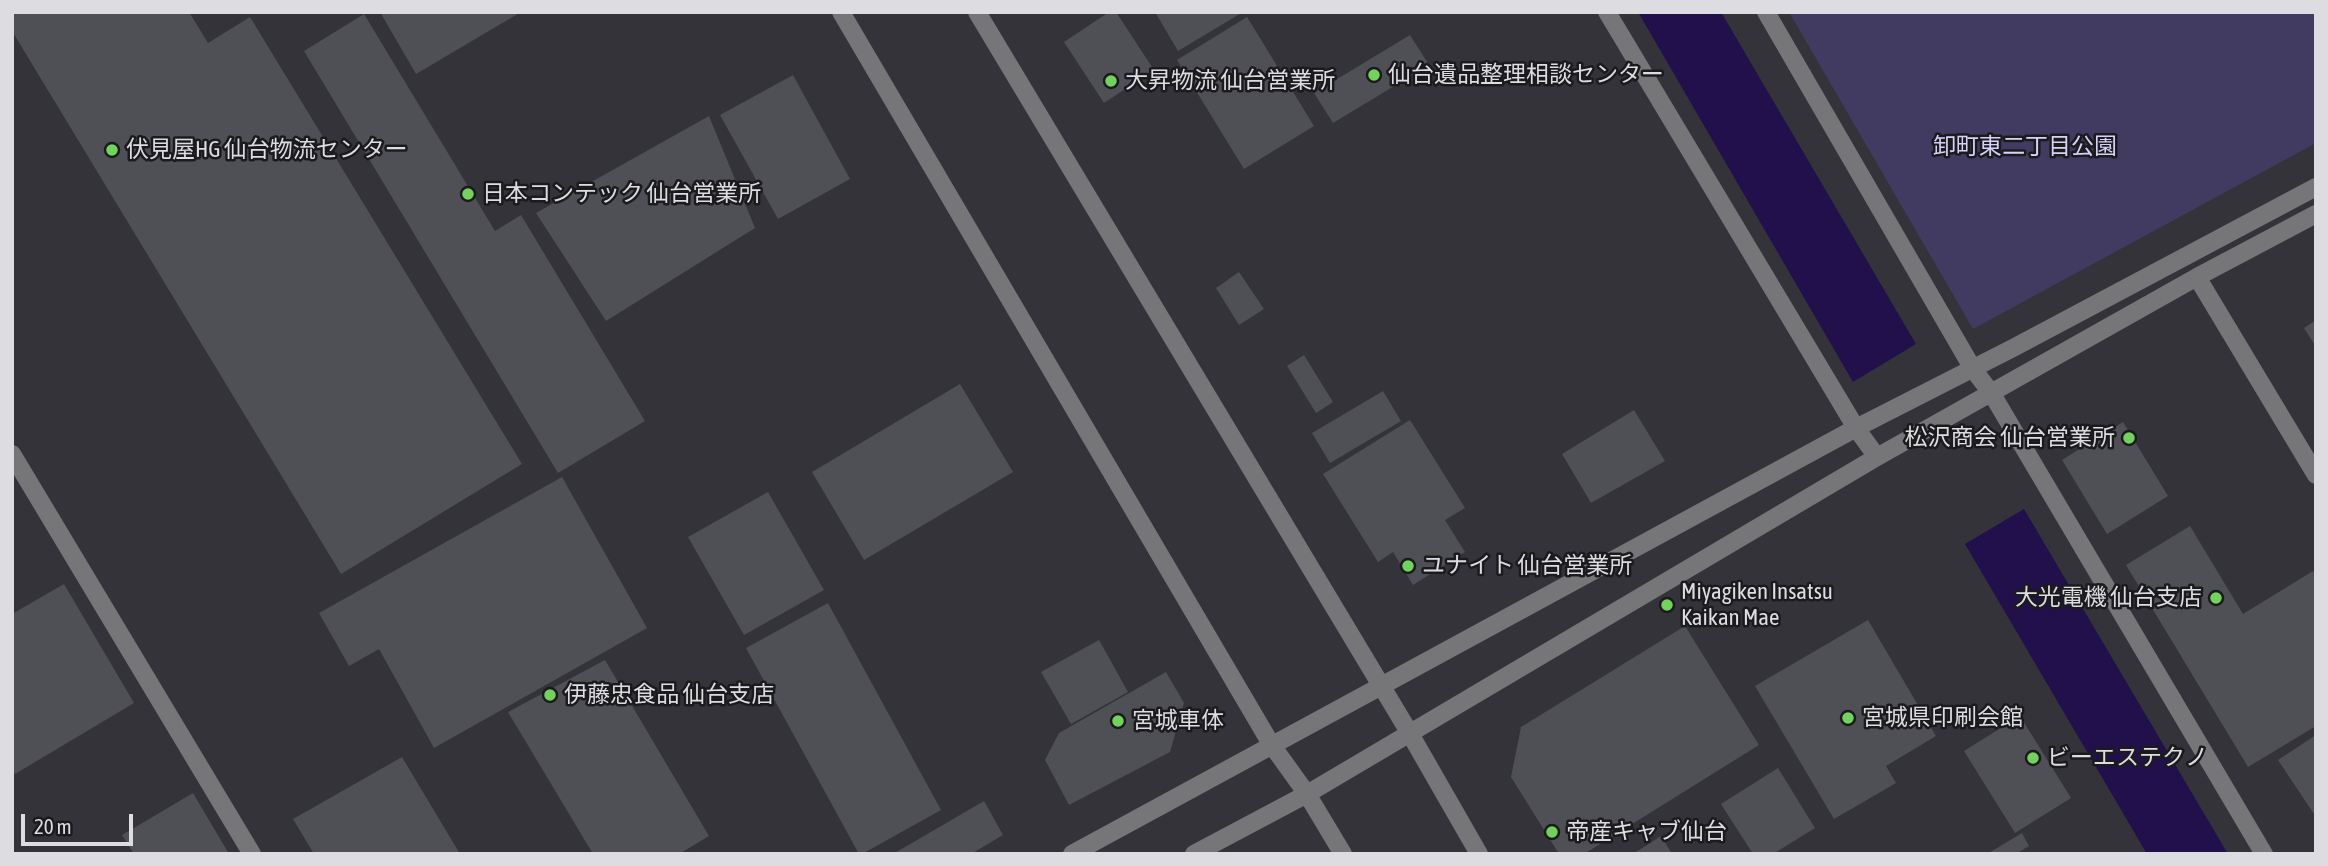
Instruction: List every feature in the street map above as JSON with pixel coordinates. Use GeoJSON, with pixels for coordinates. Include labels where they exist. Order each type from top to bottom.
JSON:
{"type":"FeatureCollection","features":[{"type":"Feature","properties":{"kind":"street"},"geometry":{"type":"LineString","coordinates":[[841,12],[1271,744],[1307,794],[1343,854]]}},
{"type":"Feature","properties":{"kind":"street"},"geometry":{"type":"LineString","coordinates":[[977,12],[1409,732],[1479,854]]}},
{"type":"Feature","properties":{"kind":"street"},"geometry":{"type":"LineString","coordinates":[[1607,12],[1856,428],[1877,457]]}},
{"type":"Feature","properties":{"kind":"street"},"geometry":{"type":"LineString","coordinates":[[1766,12],[1973,369],[1992,394],[2264,854]]}},
{"type":"Feature","properties":{"kind":"street"},"geometry":{"type":"LineString","coordinates":[[1072,854],[1856,428],[2316,187]]}},
{"type":"Feature","properties":{"kind":"street"},"geometry":{"type":"LineString","coordinates":[[1194,854],[1307,794],[1877,457],[2197,277],[2316,214]]}},
{"type":"Feature","properties":{"kind":"street"},"geometry":{"type":"LineString","coordinates":[[2197,277],[2316,475]]}},
{"type":"Feature","properties":{"kind":"street"},"geometry":{"type":"LineString","coordinates":[[12,454],[251,854]]}},
{"type":"Feature","properties":{"kind":"green space","name":"卸町東二丁目公園"},"geometry":{"type":"Polygon","coordinates":[[[1789,12],[2316,12],[2316,143],[1973,329],[1789,12]]]}},
{"type":"Feature","properties":{"kind":"shaded area"},"geometry":{"type":"Polygon","coordinates":[[[1638,12],[1721,12],[1916,344],[1853,382],[1638,12]]]}},
{"type":"Feature","properties":{"kind":"shaded area"},"geometry":{"type":"Polygon","coordinates":[[[2024,509],[2228,854],[2147,854],[1965,544],[2024,509]]]}},
{"type":"Feature","properties":{"kind":"building"},"geometry":{"type":"Polygon","coordinates":[[[12,12],[189,12],[208,43],[250,17],[522,464],[341,574],[12,31],[12,12]]]}},
{"type":"Feature","properties":{"kind":"building"},"geometry":{"type":"Polygon","coordinates":[[[380,12],[521,12],[416,74],[380,12]]]}},
{"type":"Feature","properties":{"kind":"building"},"geometry":{"type":"Polygon","coordinates":[[[1109,12],[1116,12],[1154,70],[1104,103],[1064,42],[1109,12]]]}},
{"type":"Feature","properties":{"kind":"building"},"geometry":{"type":"Polygon","coordinates":[[[1155,12],[1243,12],[1178,51],[1155,12]]]}},
{"type":"Feature","properties":{"kind":"building"},"geometry":{"type":"Polygon","coordinates":[[[364,14],[495,231],[521,215],[645,421],[558,473],[304,51],[364,14]]]}},
{"type":"Feature","properties":{"kind":"building"},"geometry":{"type":"Polygon","coordinates":[[[1247,17],[1314,126],[1244,169],[1177,60],[1247,17]]]}},
{"type":"Feature","properties":{"kind":"building"},"geometry":{"type":"Polygon","coordinates":[[[1410,35],[1429,65],[1333,123],[1314,93],[1410,35]]]}},
{"type":"Feature","properties":{"kind":"building"},"geometry":{"type":"Polygon","coordinates":[[[793,75],[850,179],[778,219],[720,115],[793,75]]]}},
{"type":"Feature","properties":{"kind":"building"},"geometry":{"type":"Polygon","coordinates":[[[709,116],[755,228],[606,321],[536,213],[709,116]]]}},
{"type":"Feature","properties":{"kind":"building"},"geometry":{"type":"Polygon","coordinates":[[[1239,272],[1264,309],[1239,325],[1216,288],[1239,272]]]}},
{"type":"Feature","properties":{"kind":"building"},"geometry":{"type":"Polygon","coordinates":[[[2316,320],[2316,347],[2304,328],[2316,320]]]}},
{"type":"Feature","properties":{"kind":"building"},"geometry":{"type":"Polygon","coordinates":[[[1304,355],[1333,402],[1316,413],[1287,366],[1304,355]]]}},
{"type":"Feature","properties":{"kind":"building"},"geometry":{"type":"Polygon","coordinates":[[[960,384],[1013,472],[864,560],[812,472],[960,384]]]}},
{"type":"Feature","properties":{"kind":"building"},"geometry":{"type":"Polygon","coordinates":[[[1383,391],[1401,421],[1330,463],[1312,433],[1383,391]]]}},
{"type":"Feature","properties":{"kind":"building"},"geometry":{"type":"Polygon","coordinates":[[[1634,410],[1665,461],[1591,503],[1562,454],[1634,410]]]}},
{"type":"Feature","properties":{"kind":"building"},"geometry":{"type":"Polygon","coordinates":[[[1410,420],[1465,508],[1445,520],[1465,552],[1413,585],[1393,552],[1378,562],[1323,474],[1410,420]]]}},
{"type":"Feature","properties":{"kind":"building"},"geometry":{"type":"Polygon","coordinates":[[[2123,422],[2168,496],[2107,534],[2062,460],[2123,422]]]}},
{"type":"Feature","properties":{"kind":"building"},"geometry":{"type":"Polygon","coordinates":[[[562,477],[647,628],[434,748],[379,649],[349,666],[319,613],[562,477]]]}},
{"type":"Feature","properties":{"kind":"building"},"geometry":{"type":"Polygon","coordinates":[[[768,492],[824,590],[744,635],[688,537],[768,492]]]}},
{"type":"Feature","properties":{"kind":"building"},"geometry":{"type":"Polygon","coordinates":[[[2190,526],[2243,614],[2313,571],[2316,575],[2316,726],[2248,767],[2126,565],[2190,526]]]}},
{"type":"Feature","properties":{"kind":"building"},"geometry":{"type":"Polygon","coordinates":[[[64,584],[134,703],[15,774],[12,770],[12,614],[64,584]]]}},
{"type":"Feature","properties":{"kind":"building"},"geometry":{"type":"Polygon","coordinates":[[[828,603],[941,810],[862,854],[859,854],[746,648],[828,603]]]}},
{"type":"Feature","properties":{"kind":"building"},"geometry":{"type":"Polygon","coordinates":[[[1868,620],[1936,736],[1886,766],[1896,783],[1834,819],[1755,686],[1868,620]]]}},
{"type":"Feature","properties":{"kind":"building"},"geometry":{"type":"Polygon","coordinates":[[[1685,626],[1759,745],[1584,854],[1559,854],[1511,777],[1521,727],[1685,626]]]}},
{"type":"Feature","properties":{"kind":"building"},"geometry":{"type":"Polygon","coordinates":[[[1099,640],[1128,692],[1071,724],[1041,672],[1099,640]]]}},
{"type":"Feature","properties":{"kind":"building"},"geometry":{"type":"Polygon","coordinates":[[[605,660],[709,836],[679,854],[593,854],[508,712],[605,660]]]}},
{"type":"Feature","properties":{"kind":"building"},"geometry":{"type":"Polygon","coordinates":[[[1166,672],[1184,703],[1170,752],[1069,805],[1045,760],[1059,733],[1166,672]]]}},
{"type":"Feature","properties":{"kind":"building"},"geometry":{"type":"Polygon","coordinates":[[[2020,716],[2071,798],[2015,833],[1964,751],[2020,716]]]}},
{"type":"Feature","properties":{"kind":"building"},"geometry":{"type":"Polygon","coordinates":[[[2316,735],[2316,817],[2278,760],[2316,735]]]}},
{"type":"Feature","properties":{"kind":"building"},"geometry":{"type":"Polygon","coordinates":[[[402,757],[460,854],[314,854],[293,819],[402,757]]]}},
{"type":"Feature","properties":{"kind":"building"},"geometry":{"type":"Polygon","coordinates":[[[1778,768],[1815,828],[1773,854],[1753,854],[1721,804],[1778,768]]]}},
{"type":"Feature","properties":{"kind":"building"},"geometry":{"type":"Polygon","coordinates":[[[193,793],[229,854],[134,854],[122,835],[193,793]]]}},
{"type":"Feature","properties":{"kind":"building"},"geometry":{"type":"Polygon","coordinates":[[[984,801],[1003,835],[971,854],[893,854],[984,801]]]}},
{"type":"Feature","properties":{"kind":"building"},"geometry":{"type":"Polygon","coordinates":[[[2022,833],[2029,846],[2016,854],[1987,854],[2022,833]]]}},
{"type":"Feature","properties":{"kind":"building"},"geometry":{"type":"Polygon","coordinates":[[[1661,836],[1672,854],[1633,854],[1661,836]]]}},
{"type":"Feature","properties":{"kind":"place","name":"仙台遺品整理相談センター"},"geometry":{"type":"Point","coordinates":[1374,75]}},
{"type":"Feature","properties":{"kind":"place","name":"大昇物流 仙台営業所"},"geometry":{"type":"Point","coordinates":[1111,81]}},
{"type":"Feature","properties":{"kind":"place","name":"伏見屋HG 仙台物流センター"},"geometry":{"type":"Point","coordinates":[112,150]}},
{"type":"Feature","properties":{"kind":"place","name":"日本コンテック 仙台営業所"},"geometry":{"type":"Point","coordinates":[468,194]}},
{"type":"Feature","properties":{"kind":"place","name":"松沢商会 仙台営業所"},"geometry":{"type":"Point","coordinates":[2129,438]}},
{"type":"Feature","properties":{"kind":"place","name":"ユナイト 仙台営業所"},"geometry":{"type":"Point","coordinates":[1408,566]}},
{"type":"Feature","properties":{"kind":"place","name":"大光電機 仙台支店"},"geometry":{"type":"Point","coordinates":[2216,598]}},
{"type":"Feature","properties":{"kind":"place","name":"Miyagiken Insatsu Kaikan Mae"},"geometry":{"type":"Point","coordinates":[1667,605]}},
{"type":"Feature","properties":{"kind":"place","name":"伊藤忠食品 仙台支店"},"geometry":{"type":"Point","coordinates":[550,695]}},
{"type":"Feature","properties":{"kind":"place","name":"宮城県印刷会館"},"geometry":{"type":"Point","coordinates":[1848,718]}},
{"type":"Feature","properties":{"kind":"place","name":"宮城車体"},"geometry":{"type":"Point","coordinates":[1118,721]}},
{"type":"Feature","properties":{"kind":"place","name":"ビーエステクノ"},"geometry":{"type":"Point","coordinates":[2033,758]}},
{"type":"Feature","properties":{"kind":"place","name":"帝産キャブ仙台"},"geometry":{"type":"Point","coordinates":[1552,832]}}]}
